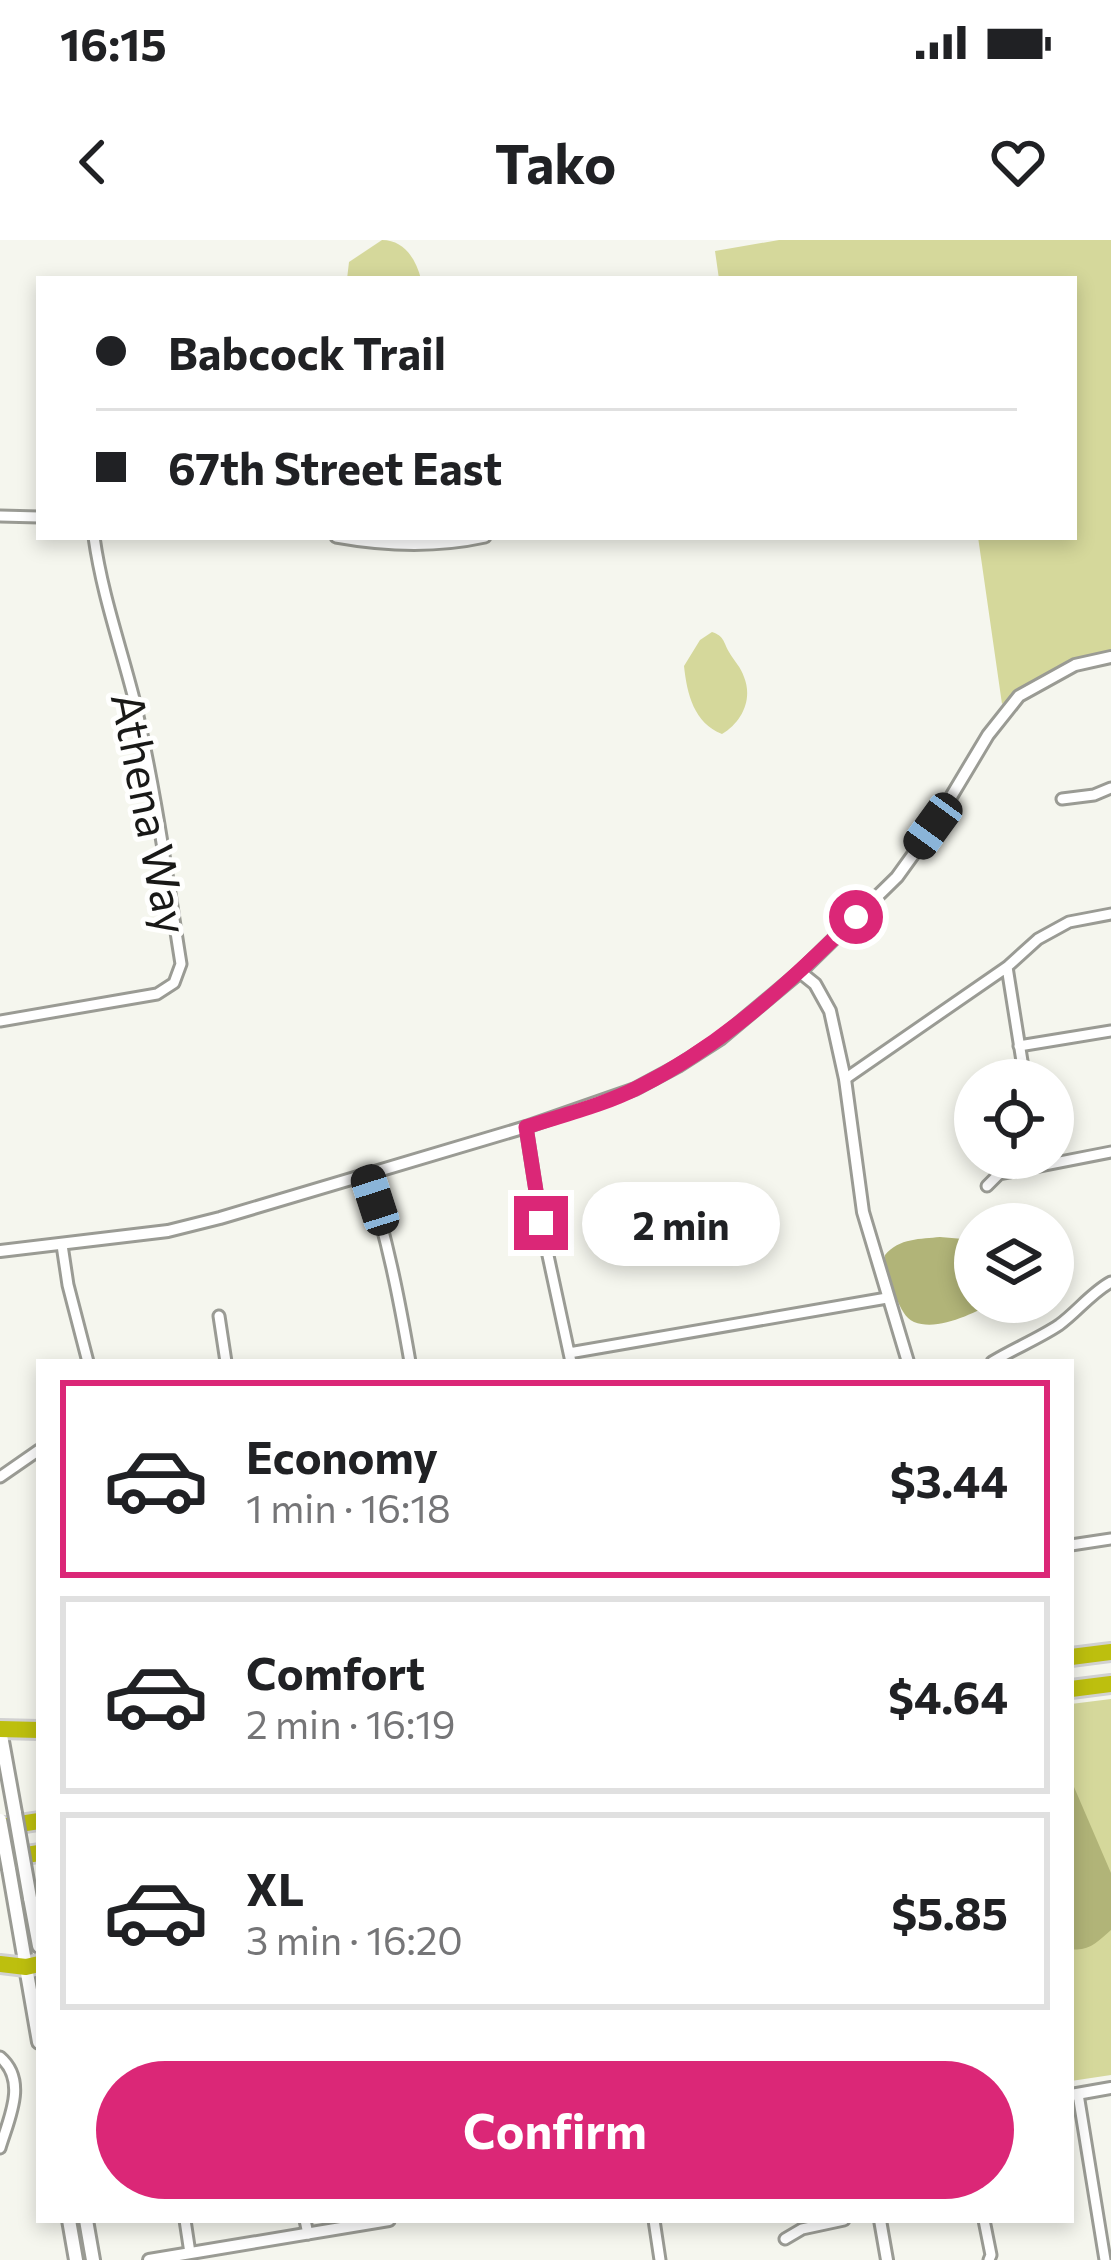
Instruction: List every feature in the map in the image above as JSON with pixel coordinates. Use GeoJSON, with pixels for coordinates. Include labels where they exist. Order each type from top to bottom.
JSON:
{"type":"FeatureCollection","features":[{"type":"Feature","properties":{"kind":"highway"},"geometry":{"type":"LineString","coordinates":[[1074,1657],[1111,1652]]}},
{"type":"Feature","properties":{"kind":"highway"},"geometry":{"type":"LineString","coordinates":[[1074,1689],[1111,1684]]}},
{"type":"Feature","properties":{"kind":"highway"},"geometry":{"type":"LineString","coordinates":[[0,1730],[36,1730]]}},
{"type":"Feature","properties":{"kind":"highway"},"geometry":{"type":"LineString","coordinates":[[0,1824],[36,1821]]}},
{"type":"Feature","properties":{"kind":"highway"},"geometry":{"type":"LineString","coordinates":[[0,1859],[36,1853]]}},
{"type":"Feature","properties":{"kind":"highway"},"geometry":{"type":"LineString","coordinates":[[0,1964],[33,1966]]}},
{"type":"Feature","properties":{"kind":"main road"},"geometry":{"type":"LineString","coordinates":[[0,1730],[36,1930]]}},
{"type":"Feature","properties":{"kind":"main road"},"geometry":{"type":"LineString","coordinates":[[0,1824],[33,1966],[36,2004]]}},
{"type":"Feature","properties":{"kind":"main road"},"geometry":{"type":"LineString","coordinates":[[70,2223],[76,2260]]}},
{"type":"Feature","properties":{"kind":"main road"},"geometry":{"type":"LineString","coordinates":[[87,2223],[93,2260]]}},
{"type":"Feature","properties":{"kind":"street"},"geometry":{"type":"LineString","coordinates":[[0,515],[36,517]]}},
{"type":"Feature","properties":{"kind":"street","name":"Athena Way"},"geometry":{"type":"LineString","coordinates":[[0,1021],[157,994],[174,983],[181,964],[134,699],[106,607],[95,540]]}},
{"type":"Feature","properties":{"kind":"street"},"geometry":{"type":"LineString","coordinates":[[363,540],[417,546],[471,540]]}},
{"type":"Feature","properties":{"kind":"street"},"geometry":{"type":"LineString","coordinates":[[0,1251],[168,1231],[367,1176],[635,1089],[720,1039],[800,972],[896,877],[988,735],[1019,696],[1075,665],[1111,657]]}},
{"type":"Feature","properties":{"kind":"street"},"geometry":{"type":"LineString","coordinates":[[1062,799],[1111,788]]}},
{"type":"Feature","properties":{"kind":"street"},"geometry":{"type":"LineString","coordinates":[[845,1079],[1007,967],[1038,938],[1070,922],[1111,914]]}},
{"type":"Feature","properties":{"kind":"street"},"geometry":{"type":"LineString","coordinates":[[1007,967],[1021,1059]]}},
{"type":"Feature","properties":{"kind":"street"},"geometry":{"type":"LineString","coordinates":[[800,972],[815,984],[830,1011],[845,1079],[863,1212],[907,1359]]}},
{"type":"Feature","properties":{"kind":"street"},"geometry":{"type":"LineString","coordinates":[[1019,1046],[1111,1031]]}},
{"type":"Feature","properties":{"kind":"street"},"geometry":{"type":"LineString","coordinates":[[526,1127],[570,1358],[887,1298]]}},
{"type":"Feature","properties":{"kind":"street"},"geometry":{"type":"LineString","coordinates":[[1074,1157],[1111,1152]]}},
{"type":"Feature","properties":{"kind":"street"},"geometry":{"type":"LineString","coordinates":[[367,1176],[397,1283],[410,1359]]}},
{"type":"Feature","properties":{"kind":"street"},"geometry":{"type":"LineString","coordinates":[[987,1186],[994,1179]]}},
{"type":"Feature","properties":{"kind":"street"},"geometry":{"type":"LineString","coordinates":[[62,1245],[87,1359]]}},
{"type":"Feature","properties":{"kind":"street"},"geometry":{"type":"LineString","coordinates":[[998,1359],[1054,1329],[1111,1282]]}},
{"type":"Feature","properties":{"kind":"street"},"geometry":{"type":"LineString","coordinates":[[218,1316],[225,1359]]}},
{"type":"Feature","properties":{"kind":"street"},"geometry":{"type":"LineString","coordinates":[[0,1477],[36,1452]]}},
{"type":"Feature","properties":{"kind":"street"},"geometry":{"type":"LineString","coordinates":[[1074,1545],[1111,1539]]}},
{"type":"Feature","properties":{"kind":"street"},"geometry":{"type":"LineString","coordinates":[[0,2056],[11,2066],[16,2093],[0,2148]]}},
{"type":"Feature","properties":{"kind":"street"},"geometry":{"type":"LineString","coordinates":[[1105,2260],[1075,2094],[1111,2088]]}},
{"type":"Feature","properties":{"kind":"street"},"geometry":{"type":"LineString","coordinates":[[185,2223],[190,2253]]}},
{"type":"Feature","properties":{"kind":"street"},"geometry":{"type":"LineString","coordinates":[[149,2260],[306,2227],[353,2223]]}},
{"type":"Feature","properties":{"kind":"street"},"geometry":{"type":"LineString","coordinates":[[654,2223],[660,2260]]}},
{"type":"Feature","properties":{"kind":"street"},"geometry":{"type":"LineString","coordinates":[[784,2239],[802,2228],[828,2223]]}},
{"type":"Feature","properties":{"kind":"street"},"geometry":{"type":"LineString","coordinates":[[881,2223],[887,2260]]}},
{"type":"Feature","properties":{"kind":"street"},"geometry":{"type":"LineString","coordinates":[[984,2223],[989,2260]]}},
{"type":"Feature","properties":{"kind":"shaded area"},"geometry":{"type":"Polygon","coordinates":[[[382,240],[408,252],[420,276],[347,276],[349,262],[382,240]]]}},
{"type":"Feature","properties":{"kind":"shaded area"},"geometry":{"type":"Polygon","coordinates":[[[779,240],[1111,240],[1111,650],[1053,670],[1002,704],[978,540],[1077,540],[1077,276],[719,276],[715,251],[779,240]]]}},
{"type":"Feature","properties":{"kind":"shaded area"},"geometry":{"type":"Polygon","coordinates":[[[712,632],[723,639],[741,670],[747,694],[744,709],[722,734],[698,715],[684,666],[700,640],[712,632]]]}},
{"type":"Feature","properties":{"kind":"shaded area"},"geometry":{"type":"Polygon","coordinates":[[[954,1238],[954,1320],[924,1324],[911,1320],[891,1289],[885,1255],[918,1239],[954,1238]]]}},
{"type":"Feature","properties":{"kind":"shaded area"},"geometry":{"type":"Polygon","coordinates":[[[1111,1699],[1111,2075],[1074,2081],[1074,1704],[1111,1699]]]}},
{"type":"Feature","properties":{"kind":"shaded area"},"geometry":{"type":"Polygon","coordinates":[[[1074,1787],[1111,1873],[1111,1930],[1093,1945],[1077,1949],[1074,1787]]]}},
{"type":"Feature","properties":{"kind":"route"},"geometry":{"type":"LineString","coordinates":[[541,1223],[526,1127],[608,1100],[678,1066],[720,1039],[856,917]]}}]}
